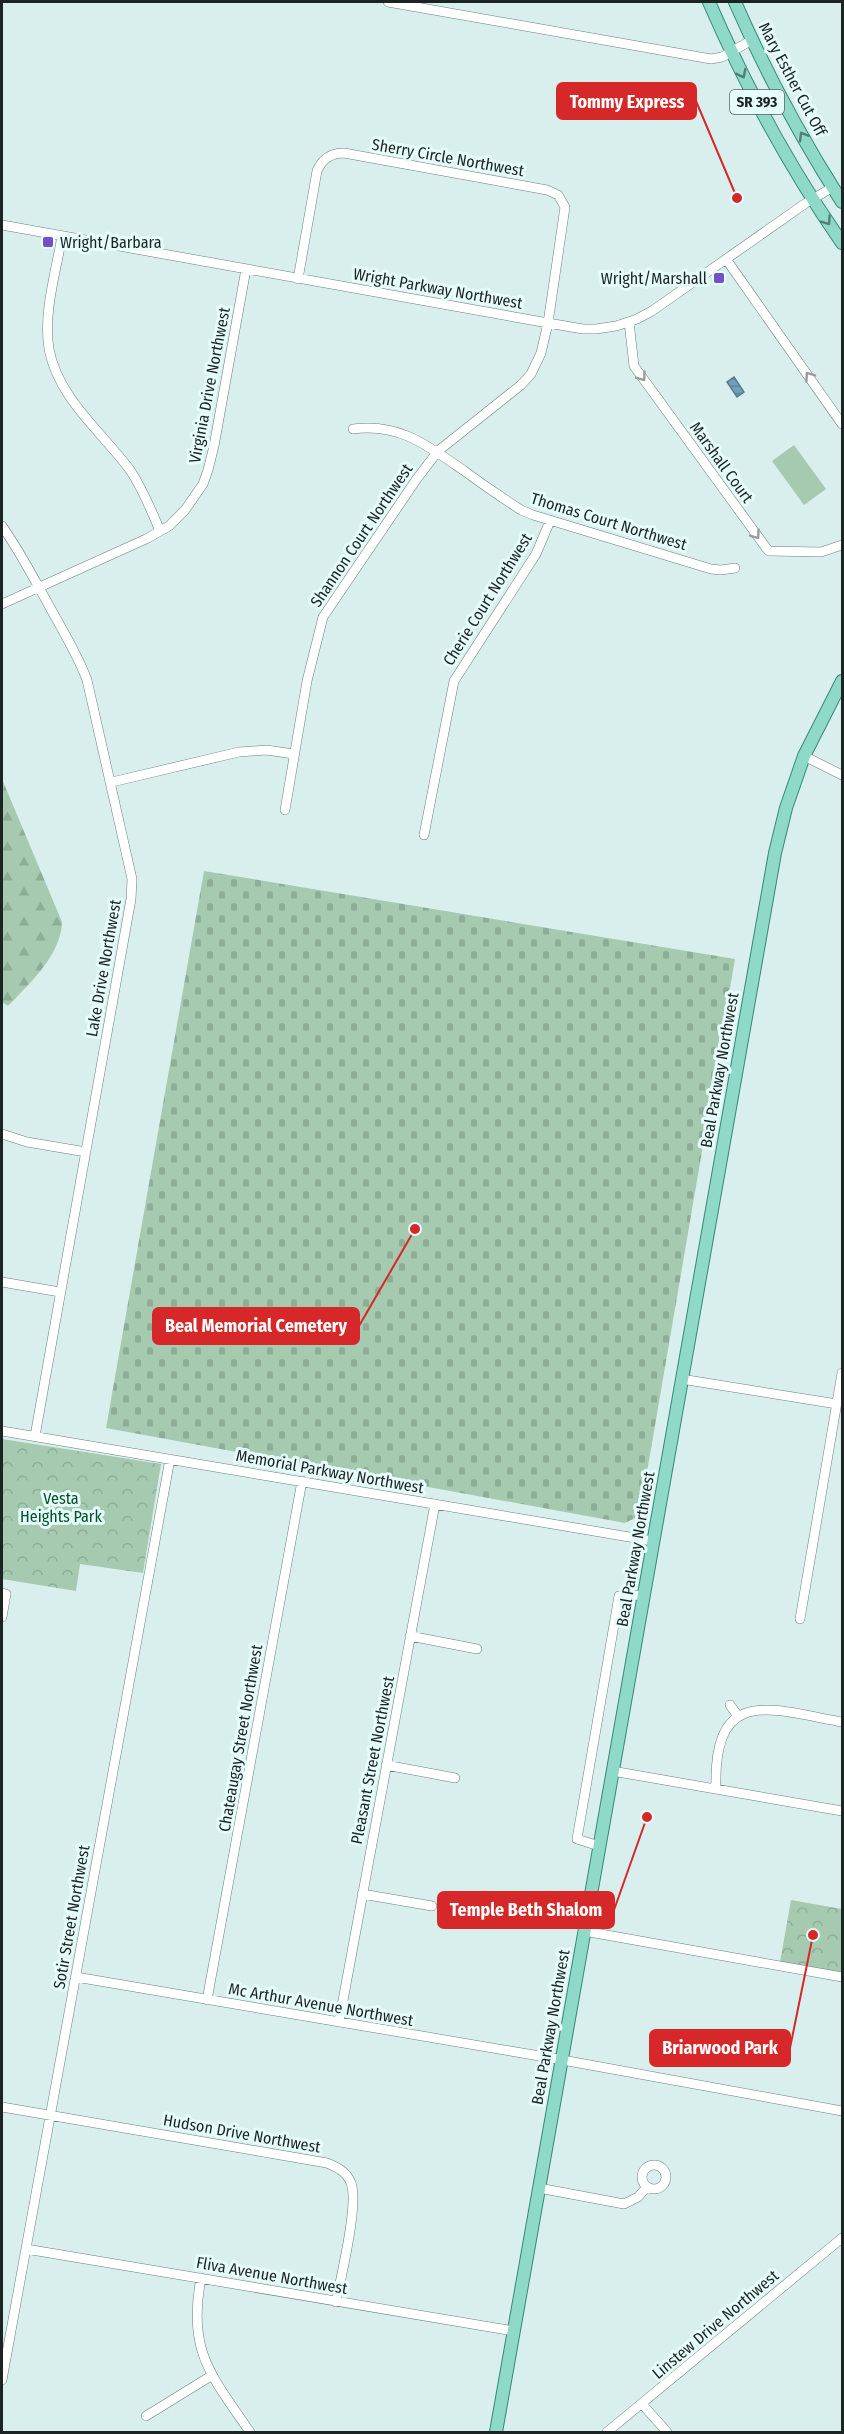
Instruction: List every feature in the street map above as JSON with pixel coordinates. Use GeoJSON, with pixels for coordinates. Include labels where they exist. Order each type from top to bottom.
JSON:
{"type":"FeatureCollection","features":[{"type":"Feature","properties":{"kind":"main road","name":"SR 393"},"geometry":{"type":"LineString","coordinates":[[709,2],[731,52],[811,199],[843,243]]}},
{"type":"Feature","properties":{"kind":"main road","name":"Mary Esther Cut Off"},"geometry":{"type":"LineString","coordinates":[[735,2],[789,112],[843,202]]}},
{"type":"Feature","properties":{"kind":"main road","name":"Beal Parkway Northwest"},"geometry":{"type":"LineString","coordinates":[[496,2433],[775,853],[786,808],[804,756],[843,681]]}},
{"type":"Feature","properties":{"kind":"street"},"geometry":{"type":"LineString","coordinates":[[388,2],[711,59],[731,52],[752,40]]}},
{"type":"Feature","properties":{"kind":"street","name":"Sherry Circle Northwest"},"geometry":{"type":"LineString","coordinates":[[298,279],[317,171],[327,157],[344,153],[547,190],[558,195],[566,214],[548,323]]}},
{"type":"Feature","properties":{"kind":"street","name":"Wright Parkway Northwest"},"geometry":{"type":"LineString","coordinates":[[2,225],[589,329],[616,326],[652,311],[811,199],[833,187]]}},
{"type":"Feature","properties":{"kind":"street"},"geometry":{"type":"LineString","coordinates":[[62,236],[48,320],[51,359],[64,390],[132,473],[143,491],[160,531]]}},
{"type":"Feature","properties":{"kind":"street"},"geometry":{"type":"LineString","coordinates":[[726,259],[843,424]]}},
{"type":"Feature","properties":{"kind":"street","name":"Virginia Drive Northwest"},"geometry":{"type":"LineString","coordinates":[[2,604],[160,531],[169,526],[192,502],[208,470],[246,269]]}},
{"type":"Feature","properties":{"kind":"street","name":"Marshall Court"},"geometry":{"type":"LineString","coordinates":[[629,322],[634,366],[767,549],[770,551],[821,552],[843,545]]}},
{"type":"Feature","properties":{"kind":"street","name":"Shannon Court Northwest"},"geometry":{"type":"LineString","coordinates":[[285,810],[314,650],[323,617],[438,451],[526,379],[540,353],[548,323]]}},
{"type":"Feature","properties":{"kind":"street","name":"Thomas Court Northwest"},"geometry":{"type":"LineString","coordinates":[[353,429],[373,426],[398,431],[438,451],[521,510],[550,521],[711,568],[721,570],[735,568]]}},
{"type":"Feature","properties":{"kind":"street","name":"Cherie Court Northwest"},"geometry":{"type":"LineString","coordinates":[[424,836],[454,681],[536,554],[550,521]]}},
{"type":"Feature","properties":{"kind":"street","name":"Lake Drive Northwest"},"geometry":{"type":"LineString","coordinates":[[2,526],[12,539],[81,664],[112,782],[131,870],[131,899],[35,1436]]}},
{"type":"Feature","properties":{"kind":"street"},"geometry":{"type":"LineString","coordinates":[[112,782],[246,751],[266,750],[294,754]]}},
{"type":"Feature","properties":{"kind":"street"},"geometry":{"type":"LineString","coordinates":[[804,756],[843,775]]}},
{"type":"Feature","properties":{"kind":"street"},"geometry":{"type":"LineString","coordinates":[[2,1134],[27,1142],[86,1152]]}},
{"type":"Feature","properties":{"kind":"street"},"geometry":{"type":"LineString","coordinates":[[2,1282],[60,1292]]}},
{"type":"Feature","properties":{"kind":"street"},"geometry":{"type":"LineString","coordinates":[[800,1619],[843,1373]]}},
{"type":"Feature","properties":{"kind":"street"},"geometry":{"type":"LineString","coordinates":[[681,1379],[837,1404]]}},
{"type":"Feature","properties":{"kind":"street","name":"Memorial Parkway Northwest"},"geometry":{"type":"LineString","coordinates":[[2,1431],[653,1541]]}},
{"type":"Feature","properties":{"kind":"street","name":"Sotir Street Northwest"},"geometry":{"type":"LineString","coordinates":[[2,2380],[170,1459]]}},
{"type":"Feature","properties":{"kind":"street","name":"Chateaugay Street Northwest"},"geometry":{"type":"LineString","coordinates":[[207,2000],[302,1481]]}},
{"type":"Feature","properties":{"kind":"street","name":"Pleasant Street Northwest"},"geometry":{"type":"LineString","coordinates":[[339,2022],[435,1504]]}},
{"type":"Feature","properties":{"kind":"street"},"geometry":{"type":"LineString","coordinates":[[2,1617],[4,1594]]}},
{"type":"Feature","properties":{"kind":"street"},"geometry":{"type":"LineString","coordinates":[[599,1846],[577,1839],[619,1596],[643,1595]]}},
{"type":"Feature","properties":{"kind":"street"},"geometry":{"type":"LineString","coordinates":[[410,1636],[477,1649]]}},
{"type":"Feature","properties":{"kind":"street"},"geometry":{"type":"LineString","coordinates":[[730,1704],[738,1716]]}},
{"type":"Feature","properties":{"kind":"street"},"geometry":{"type":"LineString","coordinates":[[716,1789],[716,1767],[721,1743],[731,1721],[738,1716],[765,1709],[843,1722]]}},
{"type":"Feature","properties":{"kind":"street"},"geometry":{"type":"LineString","coordinates":[[386,1765],[455,1778]]}},
{"type":"Feature","properties":{"kind":"street"},"geometry":{"type":"LineString","coordinates":[[612,1771],[843,1811]]}},
{"type":"Feature","properties":{"kind":"street"},"geometry":{"type":"LineString","coordinates":[[362,1894],[432,1906]]}},
{"type":"Feature","properties":{"kind":"street"},"geometry":{"type":"LineString","coordinates":[[584,1931],[843,1977]]}},
{"type":"Feature","properties":{"kind":"street","name":"Mc Arthur Avenue Northwest"},"geometry":{"type":"LineString","coordinates":[[75,1977],[842,2108]]}},
{"type":"Feature","properties":{"kind":"street","name":"Hudson Drive Northwest"},"geometry":{"type":"LineString","coordinates":[[2,2107],[327,2163],[337,2167],[347,2176],[354,2193],[336,2302]]}},
{"type":"Feature","properties":{"kind":"street"},"geometry":{"type":"LineString","coordinates":[[539,2188],[624,2204],[638,2197],[647,2187]]}},
{"type":"Feature","properties":{"kind":"street","name":"Linstew Drive Northwest"},"geometry":{"type":"LineString","coordinates":[[607,2433],[843,2238]]}},
{"type":"Feature","properties":{"kind":"street","name":"Fliva Avenue Northwest"},"geometry":{"type":"LineString","coordinates":[[26,2249],[514,2331]]}},
{"type":"Feature","properties":{"kind":"street"},"geometry":{"type":"LineString","coordinates":[[201,2278],[196,2304],[196,2333],[202,2357],[211,2376],[250,2433]]}},
{"type":"Feature","properties":{"kind":"street"},"geometry":{"type":"LineString","coordinates":[[146,2416],[211,2376]]}},
{"type":"Feature","properties":{"kind":"street"},"geometry":{"type":"LineString","coordinates":[[642,2403],[667,2433]]}},
{"type":"Feature","properties":{"kind":"green space"},"geometry":{"type":"Polygon","coordinates":[[[794,445],[826,489],[804,505],[772,461],[794,445]]]}},
{"type":"Feature","properties":{"kind":"green space"},"geometry":{"type":"Polygon","coordinates":[[[2,779],[62,922],[56,946],[43,968],[8,1006],[2,1002],[2,779]]]}},
{"type":"Feature","properties":{"kind":"green space"},"geometry":{"type":"Polygon","coordinates":[[[204,871],[735,959],[641,1507],[635,1518],[625,1523],[106,1428],[204,871]]]}},
{"type":"Feature","properties":{"kind":"green space","name":"Vesta Heights Park"},"geometry":{"type":"Polygon","coordinates":[[[2,1439],[161,1464],[143,1573],[80,1564],[76,1591],[2,1579],[2,1439]]]}},
{"type":"Feature","properties":{"kind":"green space"},"geometry":{"type":"Polygon","coordinates":[[[791,1900],[842,1909],[842,1973],[780,1962],[791,1900]]]}},
{"type":"Feature","properties":{"kind":"water"},"geometry":{"type":"Polygon","coordinates":[[[734,377],[744,392],[737,397],[727,382],[734,377]]]}},
{"type":"Feature","properties":{"kind":"place","name":"Tommy Express"},"geometry":{"type":"Point","coordinates":[737,198]}},
{"type":"Feature","properties":{"kind":"place","name":"Wright/Barbara"},"geometry":{"type":"Point","coordinates":[48,242]}},
{"type":"Feature","properties":{"kind":"place","name":"Wright/Marshall"},"geometry":{"type":"Point","coordinates":[719,278]}},
{"type":"Feature","properties":{"kind":"place","name":"Beal Memorial Cemetery"},"geometry":{"type":"Point","coordinates":[415,1229]}},
{"type":"Feature","properties":{"kind":"place","name":"Temple Beth Shalom"},"geometry":{"type":"Point","coordinates":[647,1817]}},
{"type":"Feature","properties":{"kind":"place","name":"Briarwood Park"},"geometry":{"type":"Point","coordinates":[813,1935]}}]}
